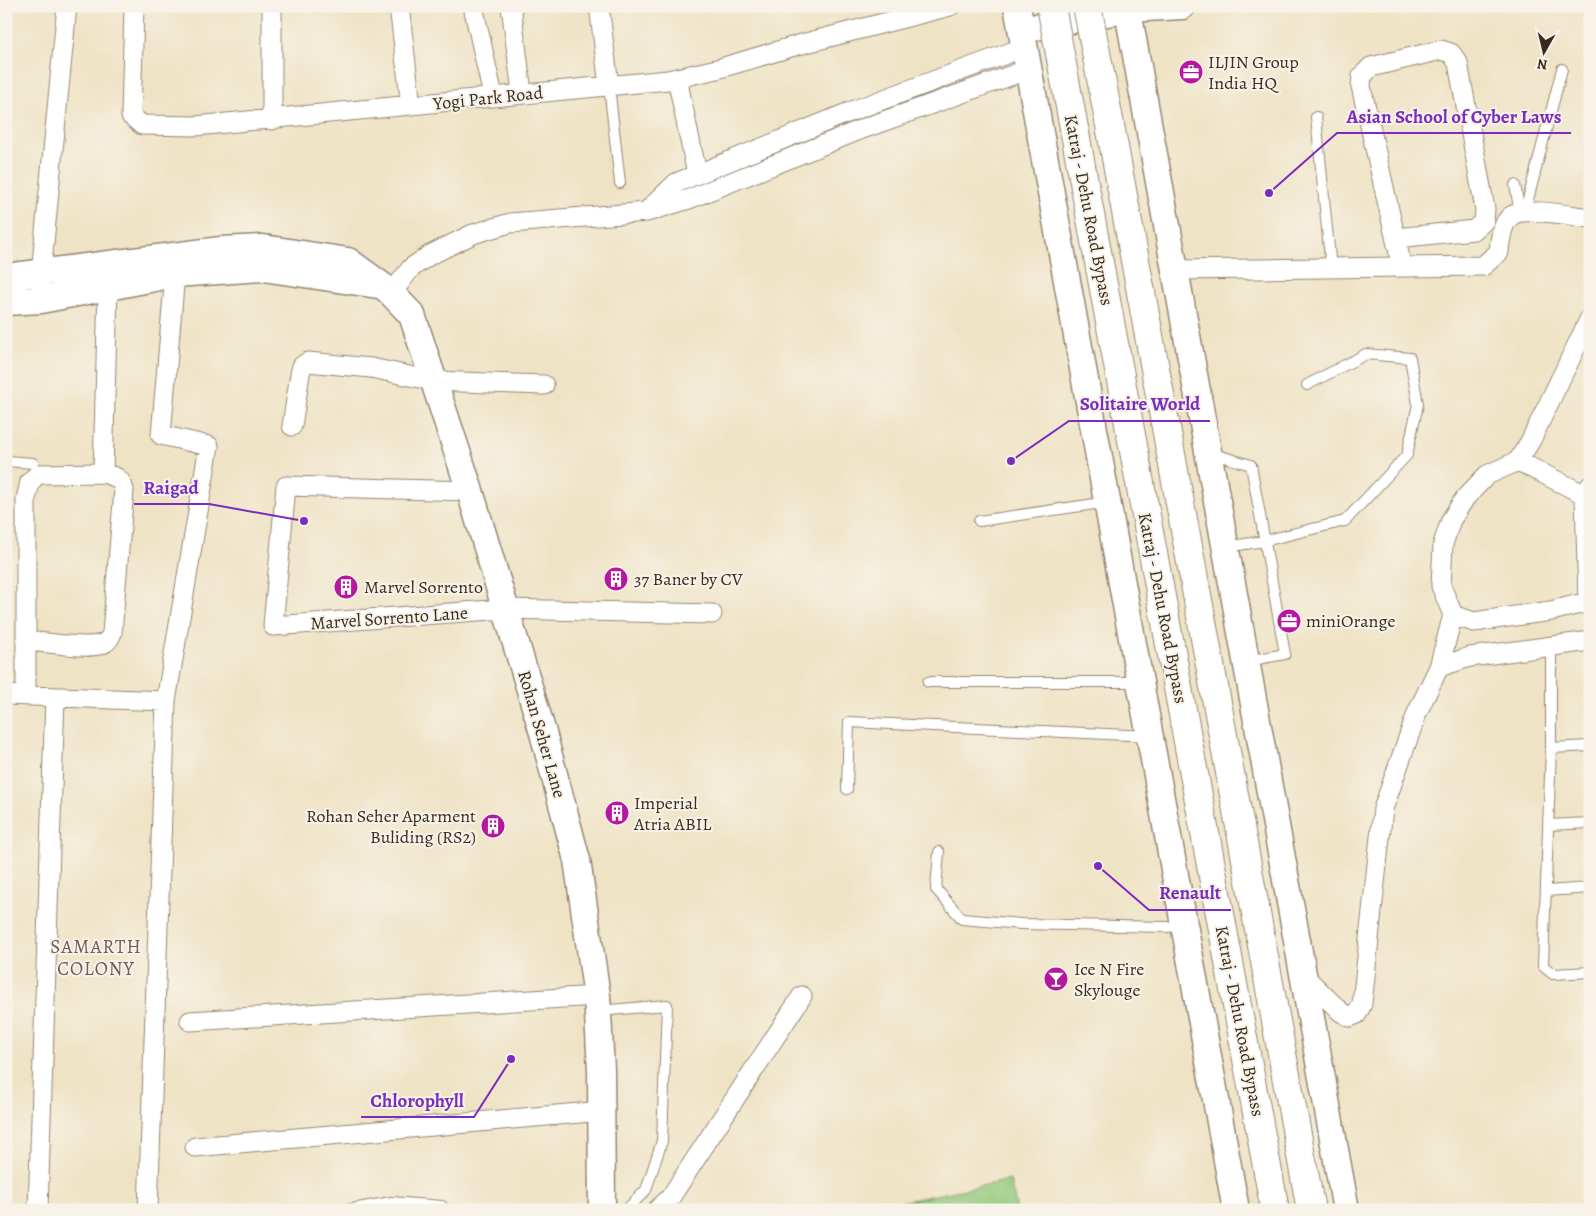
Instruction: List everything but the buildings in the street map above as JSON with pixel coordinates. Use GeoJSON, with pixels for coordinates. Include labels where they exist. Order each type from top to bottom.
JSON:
{"type":"FeatureCollection","features":[{"type":"Feature","properties":{"kind":"highway","name":"Katraj - Dehu Road Bypass"},"geometry":{"type":"LineString","coordinates":[[1051,6],[1275,1210]]}},
{"type":"Feature","properties":{"kind":"highway","name":"Katraj - Dehu Road Bypass"},"geometry":{"type":"LineString","coordinates":[[1087,6],[1311,1210]]}},
{"type":"Feature","properties":{"kind":"street"},"geometry":{"type":"LineString","coordinates":[[38,300],[68,6]]}},
{"type":"Feature","properties":{"kind":"street","name":"Yogi Park Road"},"geometry":{"type":"LineString","coordinates":[[134,6],[131,116],[142,125],[196,126],[272,120],[677,78],[950,6]]}},
{"type":"Feature","properties":{"kind":"street"},"geometry":{"type":"LineString","coordinates":[[272,6],[272,120]]}},
{"type":"Feature","properties":{"kind":"street"},"geometry":{"type":"LineString","coordinates":[[399,6],[410,106]]}},
{"type":"Feature","properties":{"kind":"street"},"geometry":{"type":"LineString","coordinates":[[473,6],[493,96]]}},
{"type":"Feature","properties":{"kind":"street"},"geometry":{"type":"LineString","coordinates":[[511,6],[522,94]]}},
{"type":"Feature","properties":{"kind":"street"},"geometry":{"type":"LineString","coordinates":[[599,6],[609,86]]}},
{"type":"Feature","properties":{"kind":"street"},"geometry":{"type":"LineString","coordinates":[[647,212],[676,182],[852,111],[1023,38],[1127,8],[1182,6]]}},
{"type":"Feature","properties":{"kind":"street"},"geometry":{"type":"LineString","coordinates":[[1127,8],[1346,1210]]}},
{"type":"Feature","properties":{"kind":"street"},"geometry":{"type":"LineString","coordinates":[[6,302],[38,300],[175,274],[263,268],[386,290],[410,268],[430,255],[473,234],[527,221],[647,212],[690,199],[862,129],[1023,38]]}},
{"type":"Feature","properties":{"kind":"street"},"geometry":{"type":"LineString","coordinates":[[1023,38],[1109,502],[1234,1199]]}},
{"type":"Feature","properties":{"kind":"street"},"geometry":{"type":"LineString","coordinates":[[1396,238],[1474,230],[1484,221],[1485,209],[1458,63],[1451,53],[1441,50],[1371,67],[1362,76],[1361,86],[1402,267]]}},
{"type":"Feature","properties":{"kind":"street"},"geometry":{"type":"LineString","coordinates":[[677,78],[697,174]]}},
{"type":"Feature","properties":{"kind":"street"},"geometry":{"type":"LineString","coordinates":[[1176,270],[1483,266],[1498,252],[1502,231],[1511,216],[1523,212],[1590,218]]}},
{"type":"Feature","properties":{"kind":"street","name":"Rohan Seher Lane"},"geometry":{"type":"LineString","coordinates":[[6,277],[222,250],[263,248],[348,261],[386,290],[412,315],[470,491],[544,733],[577,860],[597,1003],[602,1111],[602,1210]]}},
{"type":"Feature","properties":{"kind":"street"},"geometry":{"type":"LineString","coordinates":[[148,1210],[166,700],[209,446],[161,435],[175,274]]}},
{"type":"Feature","properties":{"kind":"street"},"geometry":{"type":"LineString","coordinates":[[103,474],[108,287]]}},
{"type":"Feature","properties":{"kind":"street"},"geometry":{"type":"LineString","coordinates":[[1304,975],[1341,1012],[1350,1017],[1357,1014],[1362,1004],[1383,809],[1417,713],[1439,667],[1453,615],[1441,586],[1443,544],[1450,520],[1465,498],[1487,474],[1518,461],[1531,440],[1590,318]]}},
{"type":"Feature","properties":{"kind":"street"},"geometry":{"type":"LineString","coordinates":[[292,426],[302,366],[308,362],[371,368],[434,382],[544,385]]}},
{"type":"Feature","properties":{"kind":"street"},"geometry":{"type":"LineString","coordinates":[[1453,615],[1474,622],[1551,611],[1588,602],[1588,490],[1518,461]]}},
{"type":"Feature","properties":{"kind":"street"},"geometry":{"type":"LineString","coordinates":[[26,696],[26,499],[30,482],[38,474],[103,474],[116,476],[122,482],[124,490],[110,639],[104,644],[93,646],[27,641]]}},
{"type":"Feature","properties":{"kind":"street","name":"Marvel Sorrento Lane"},"geometry":{"type":"LineString","coordinates":[[470,491],[286,486],[273,626],[506,609],[712,614]]}},
{"type":"Feature","properties":{"kind":"street"},"geometry":{"type":"LineString","coordinates":[[1439,667],[1470,657],[1590,641]]}},
{"type":"Feature","properties":{"kind":"street"},"geometry":{"type":"LineString","coordinates":[[6,696],[166,700]]}},
{"type":"Feature","properties":{"kind":"street"},"geometry":{"type":"LineString","coordinates":[[38,1210],[54,697]]}},
{"type":"Feature","properties":{"kind":"street"},"geometry":{"type":"LineString","coordinates":[[657,1210],[670,1198],[802,996]]}},
{"type":"Feature","properties":{"kind":"street"},"geometry":{"type":"LineString","coordinates":[[190,1021],[597,1003]]}},
{"type":"Feature","properties":{"kind":"street"},"geometry":{"type":"LineString","coordinates":[[195,1147],[602,1111]]}},
{"type":"Feature","properties":{"kind":"lane"},"geometry":{"type":"LineString","coordinates":[[1523,212],[1562,69]]}},
{"type":"Feature","properties":{"kind":"lane"},"geometry":{"type":"LineString","coordinates":[[609,86],[620,183]]}},
{"type":"Feature","properties":{"kind":"lane"},"geometry":{"type":"LineString","coordinates":[[1316,117],[1331,268]]}},
{"type":"Feature","properties":{"kind":"lane"},"geometry":{"type":"LineString","coordinates":[[1515,185],[1523,212]]}},
{"type":"Feature","properties":{"kind":"lane"},"geometry":{"type":"LineString","coordinates":[[1226,547],[1264,541],[1345,521],[1408,455],[1418,404],[1410,358],[1366,354],[1307,385]]}},
{"type":"Feature","properties":{"kind":"lane"},"geometry":{"type":"LineString","coordinates":[[1209,453],[1251,465],[1285,654],[1246,661]]}},
{"type":"Feature","properties":{"kind":"lane"},"geometry":{"type":"LineString","coordinates":[[6,462],[33,463]]}},
{"type":"Feature","properties":{"kind":"lane"},"geometry":{"type":"LineString","coordinates":[[979,521],[1109,502]]}},
{"type":"Feature","properties":{"kind":"lane"},"geometry":{"type":"LineString","coordinates":[[1551,645],[1551,748],[1543,966],[1553,974],[1590,972]]}},
{"type":"Feature","properties":{"kind":"lane"},"geometry":{"type":"LineString","coordinates":[[928,682],[1141,682]]}},
{"type":"Feature","properties":{"kind":"lane"},"geometry":{"type":"LineString","coordinates":[[847,788],[849,722],[1151,736]]}},
{"type":"Feature","properties":{"kind":"lane"},"geometry":{"type":"LineString","coordinates":[[1551,748],[1590,746]]}},
{"type":"Feature","properties":{"kind":"lane"},"geometry":{"type":"LineString","coordinates":[[1548,826],[1590,823]]}},
{"type":"Feature","properties":{"kind":"lane"},"geometry":{"type":"LineString","coordinates":[[939,852],[936,889],[962,919],[1031,924],[1167,927],[1185,925]]}},
{"type":"Feature","properties":{"kind":"lane"},"geometry":{"type":"LineString","coordinates":[[1546,891],[1590,888]]}},
{"type":"Feature","properties":{"kind":"lane"},"geometry":{"type":"LineString","coordinates":[[597,1003],[668,1006],[662,1141],[646,1190],[626,1210]]}},
{"type":"Feature","properties":{"kind":"lane"},"geometry":{"type":"LineString","coordinates":[[347,1210],[391,1202],[442,1206],[444,1210]]}},
{"type":"Feature","properties":{"kind":"green space"},"geometry":{"type":"Polygon","coordinates":[[[1010,1180],[1017,1210],[861,1210],[1010,1180]]]}},
{"type":"Feature","properties":{"kind":"place","name":"ILJIN Group India HQ"},"geometry":{"type":"Point","coordinates":[1191,72]}},
{"type":"Feature","properties":{"kind":"place","name":"Asian School of Cyber Laws"},"geometry":{"type":"Point","coordinates":[1269,193]}},
{"type":"Feature","properties":{"kind":"place","name":"Solitaire World"},"geometry":{"type":"Point","coordinates":[1011,461]}},
{"type":"Feature","properties":{"kind":"place","name":"Raigad"},"geometry":{"type":"Point","coordinates":[304,521]}},
{"type":"Feature","properties":{"kind":"place","name":"37 Baner by CV"},"geometry":{"type":"Point","coordinates":[616,579]}},
{"type":"Feature","properties":{"kind":"place","name":"Marvel Sorrento"},"geometry":{"type":"Point","coordinates":[346,587]}},
{"type":"Feature","properties":{"kind":"place","name":"miniOrange"},"geometry":{"type":"Point","coordinates":[1289,621]}},
{"type":"Feature","properties":{"kind":"place","name":"Imperial Atria ABIL"},"geometry":{"type":"Point","coordinates":[617,813]}},
{"type":"Feature","properties":{"kind":"place","name":"Rohan Seher Aparment Buliding (RS2)"},"geometry":{"type":"Point","coordinates":[493,826]}},
{"type":"Feature","properties":{"kind":"place","name":"Renault"},"geometry":{"type":"Point","coordinates":[1098,866]}},
{"type":"Feature","properties":{"kind":"place","name":"Ice N Fire Skylouge"},"geometry":{"type":"Point","coordinates":[1056,979]}},
{"type":"Feature","properties":{"kind":"place","name":"Chlorophyll"},"geometry":{"type":"Point","coordinates":[511,1059]}},
{"type":"Feature","properties":{"kind":"district","name":"SAMARTH COLONY"},"geometry":{"type":"Point","coordinates":[96,958]}}]}
